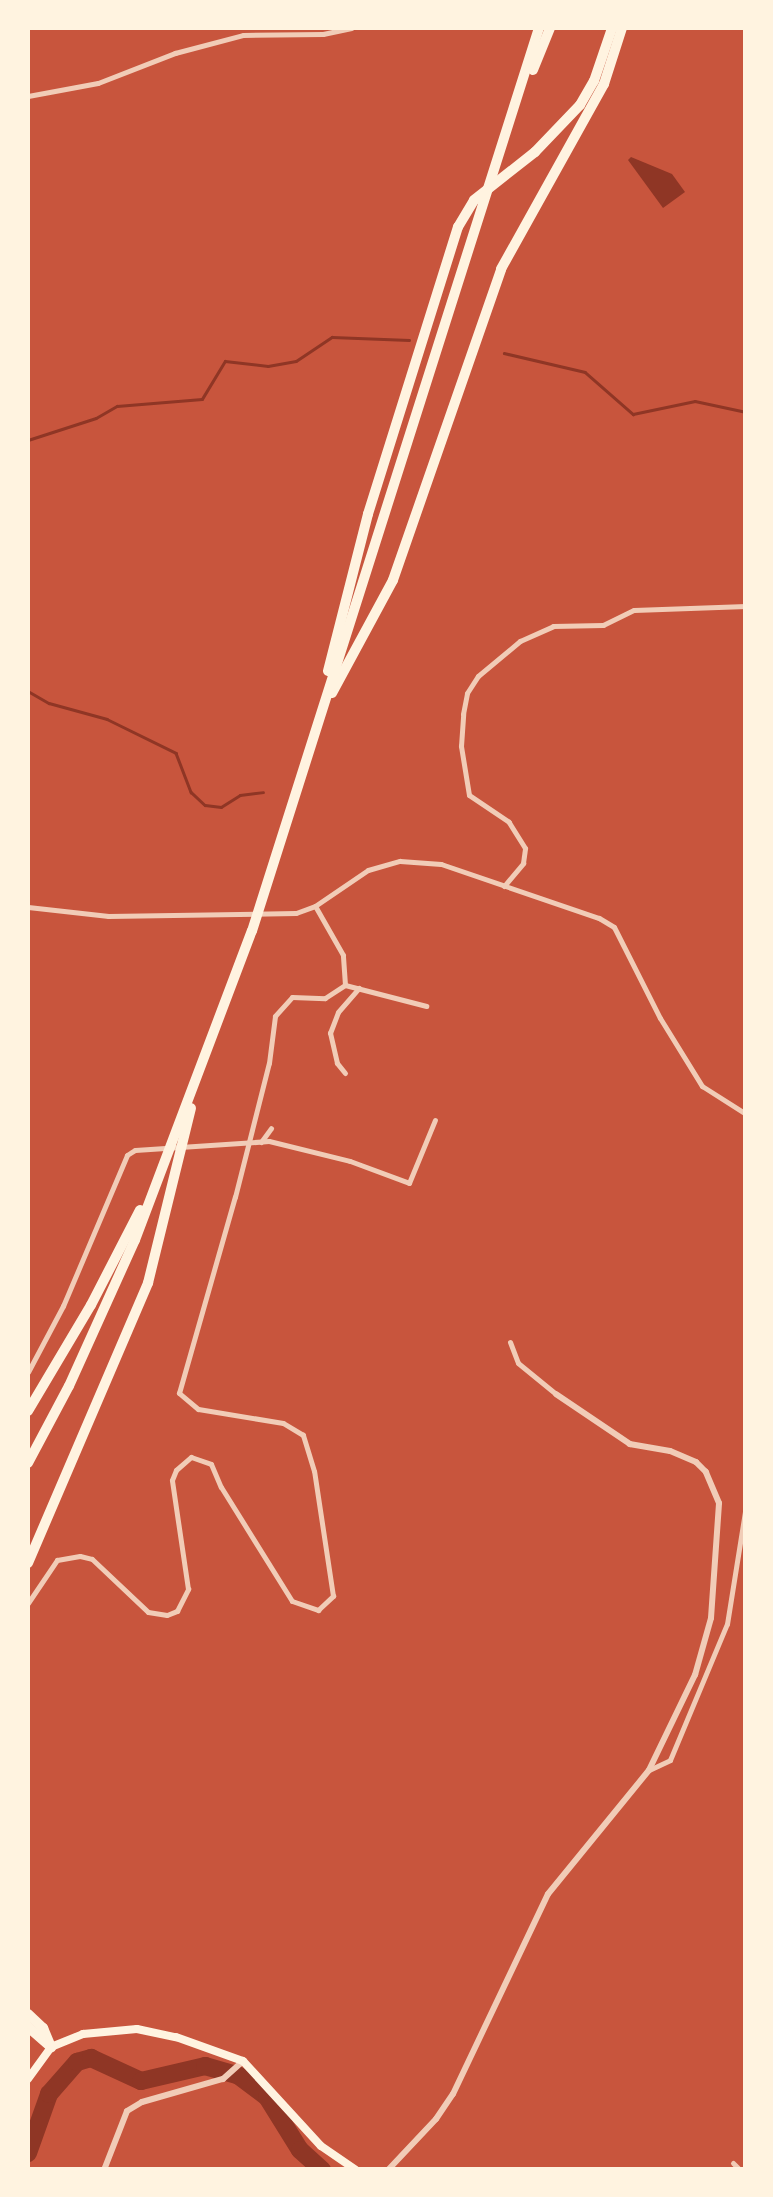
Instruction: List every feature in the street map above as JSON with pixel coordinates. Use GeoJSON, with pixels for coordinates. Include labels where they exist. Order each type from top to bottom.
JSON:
{"type":"FeatureCollection","features":[{"type":"Feature","properties":{"kind":"highway"},"geometry":{"type":"LineString","coordinates":[[28,1463],[104,1312],[252,932],[539,28]]}},
{"type":"Feature","properties":{"kind":"highway"},"geometry":{"type":"LineString","coordinates":[[508,131],[550,28]]}},
{"type":"Feature","properties":{"kind":"highway"},"geometry":{"type":"LineString","coordinates":[[321,711],[336,632],[368,514],[458,227],[474,200],[536,152],[580,105],[594,81],[612,28]]}},
{"type":"Feature","properties":{"kind":"highway"},"geometry":{"type":"LineString","coordinates":[[321,711],[385,596],[496,282],[530,210],[604,84],[622,28]]}},
{"type":"Feature","properties":{"kind":"highway"},"geometry":{"type":"LineString","coordinates":[[28,1563],[148,1283],[196,1083]]}},
{"type":"Feature","properties":{"kind":"highway"},"geometry":{"type":"LineString","coordinates":[[28,1411],[91,1305],[165,1160]]}},
{"type":"Feature","properties":{"kind":"highway"},"geometry":{"type":"LineString","coordinates":[[28,2014],[42,2028],[52,2047]]}},
{"type":"Feature","properties":{"kind":"highway"},"geometry":{"type":"LineString","coordinates":[[28,2028],[52,2047]]}},
{"type":"Feature","properties":{"kind":"main road"},"geometry":{"type":"LineString","coordinates":[[28,2079],[52,2047],[83,2034],[137,2029],[176,2037],[241,2062],[321,2146],[356,2170]]}},
{"type":"Feature","properties":{"kind":"street"},"geometry":{"type":"LineString","coordinates":[[28,96],[98,83],[175,53],[243,35],[323,34],[351,28]]}},
{"type":"Feature","properties":{"kind":"street"},"geometry":{"type":"LineString","coordinates":[[504,886],[523,862],[525,848],[509,822],[468,795],[463,714],[466,693],[478,676],[520,641],[553,626],[603,625],[640,609],[746,606]]}},
{"type":"Feature","properties":{"kind":"street"},"geometry":{"type":"LineString","coordinates":[[28,906],[108,916],[296,913],[314,906],[357,874],[400,861],[430,862],[599,918],[614,928],[663,1024],[702,1086],[746,1114]]}},
{"type":"Feature","properties":{"kind":"street"},"geometry":{"type":"LineString","coordinates":[[314,906],[343,955],[345,985]]}},
{"type":"Feature","properties":{"kind":"street"},"geometry":{"type":"LineString","coordinates":[[345,985],[426,1006]]}},
{"type":"Feature","properties":{"kind":"street"},"geometry":{"type":"LineString","coordinates":[[28,1603],[58,1560],[80,1556],[92,1559],[148,1612],[167,1615],[177,1611],[188,1589],[172,1480],[176,1470],[191,1457],[212,1464],[221,1488],[292,1601],[318,1610],[334,1596],[314,1471],[303,1435],[283,1423],[198,1409],[179,1393],[249,1142],[279,1007],[292,997],[333,996],[345,985]]}},
{"type":"Feature","properties":{"kind":"street"},"geometry":{"type":"LineString","coordinates":[[344,1073],[330,1032],[338,1012],[358,988]]}},
{"type":"Feature","properties":{"kind":"street"},"geometry":{"type":"LineString","coordinates":[[28,1372],[92,1242],[120,1163],[136,1150],[260,1142],[350,1161],[409,1182],[436,1120]]}},
{"type":"Feature","properties":{"kind":"street"},"geometry":{"type":"LineString","coordinates":[[260,1142],[271,1128]]}},
{"type":"Feature","properties":{"kind":"street"},"geometry":{"type":"LineString","coordinates":[[388,2170],[436,2119],[453,2094],[548,1894],[649,1770],[704,1647],[715,1593],[716,1492],[696,1462],[630,1444],[556,1394],[518,1362],[510,1342]]}},
{"type":"Feature","properties":{"kind":"street"},"geometry":{"type":"LineString","coordinates":[[649,1770],[670,1760],[727,1624],[746,1506]]}},
{"type":"Feature","properties":{"kind":"street"},"geometry":{"type":"LineString","coordinates":[[104,2170],[127,2110],[142,2102],[223,2079],[241,2062]]}},
{"type":"Feature","properties":{"kind":"street"},"geometry":{"type":"LineString","coordinates":[[733,2163],[740,2170]]}},
{"type":"Feature","properties":{"kind":"shaded area"},"geometry":{"type":"Polygon","coordinates":[[[631,157],[672,174],[685,192],[663,208],[628,160],[631,157]]]}},
{"type":"Feature","properties":{"kind":"waterway"},"geometry":{"type":"LineString","coordinates":[[28,440],[96,418],[117,406],[202,399],[225,361],[268,366],[296,361],[332,337],[409,340]]}},
{"type":"Feature","properties":{"kind":"waterway"},"geometry":{"type":"LineString","coordinates":[[504,353],[585,372],[633,414],[695,401],[746,412]]}},
{"type":"Feature","properties":{"kind":"waterway"},"geometry":{"type":"LineString","coordinates":[[28,691],[49,703],[107,719],[176,753],[191,792],[205,805],[221,807],[240,795],[263,792]]}},
{"type":"Feature","properties":{"kind":"waterway"},"geometry":{"type":"LineString","coordinates":[[28,2153],[49,2094],[77,2062],[91,2058],[141,2081],[205,2066],[239,2076],[267,2097],[300,2150],[322,2170]]}}]}
